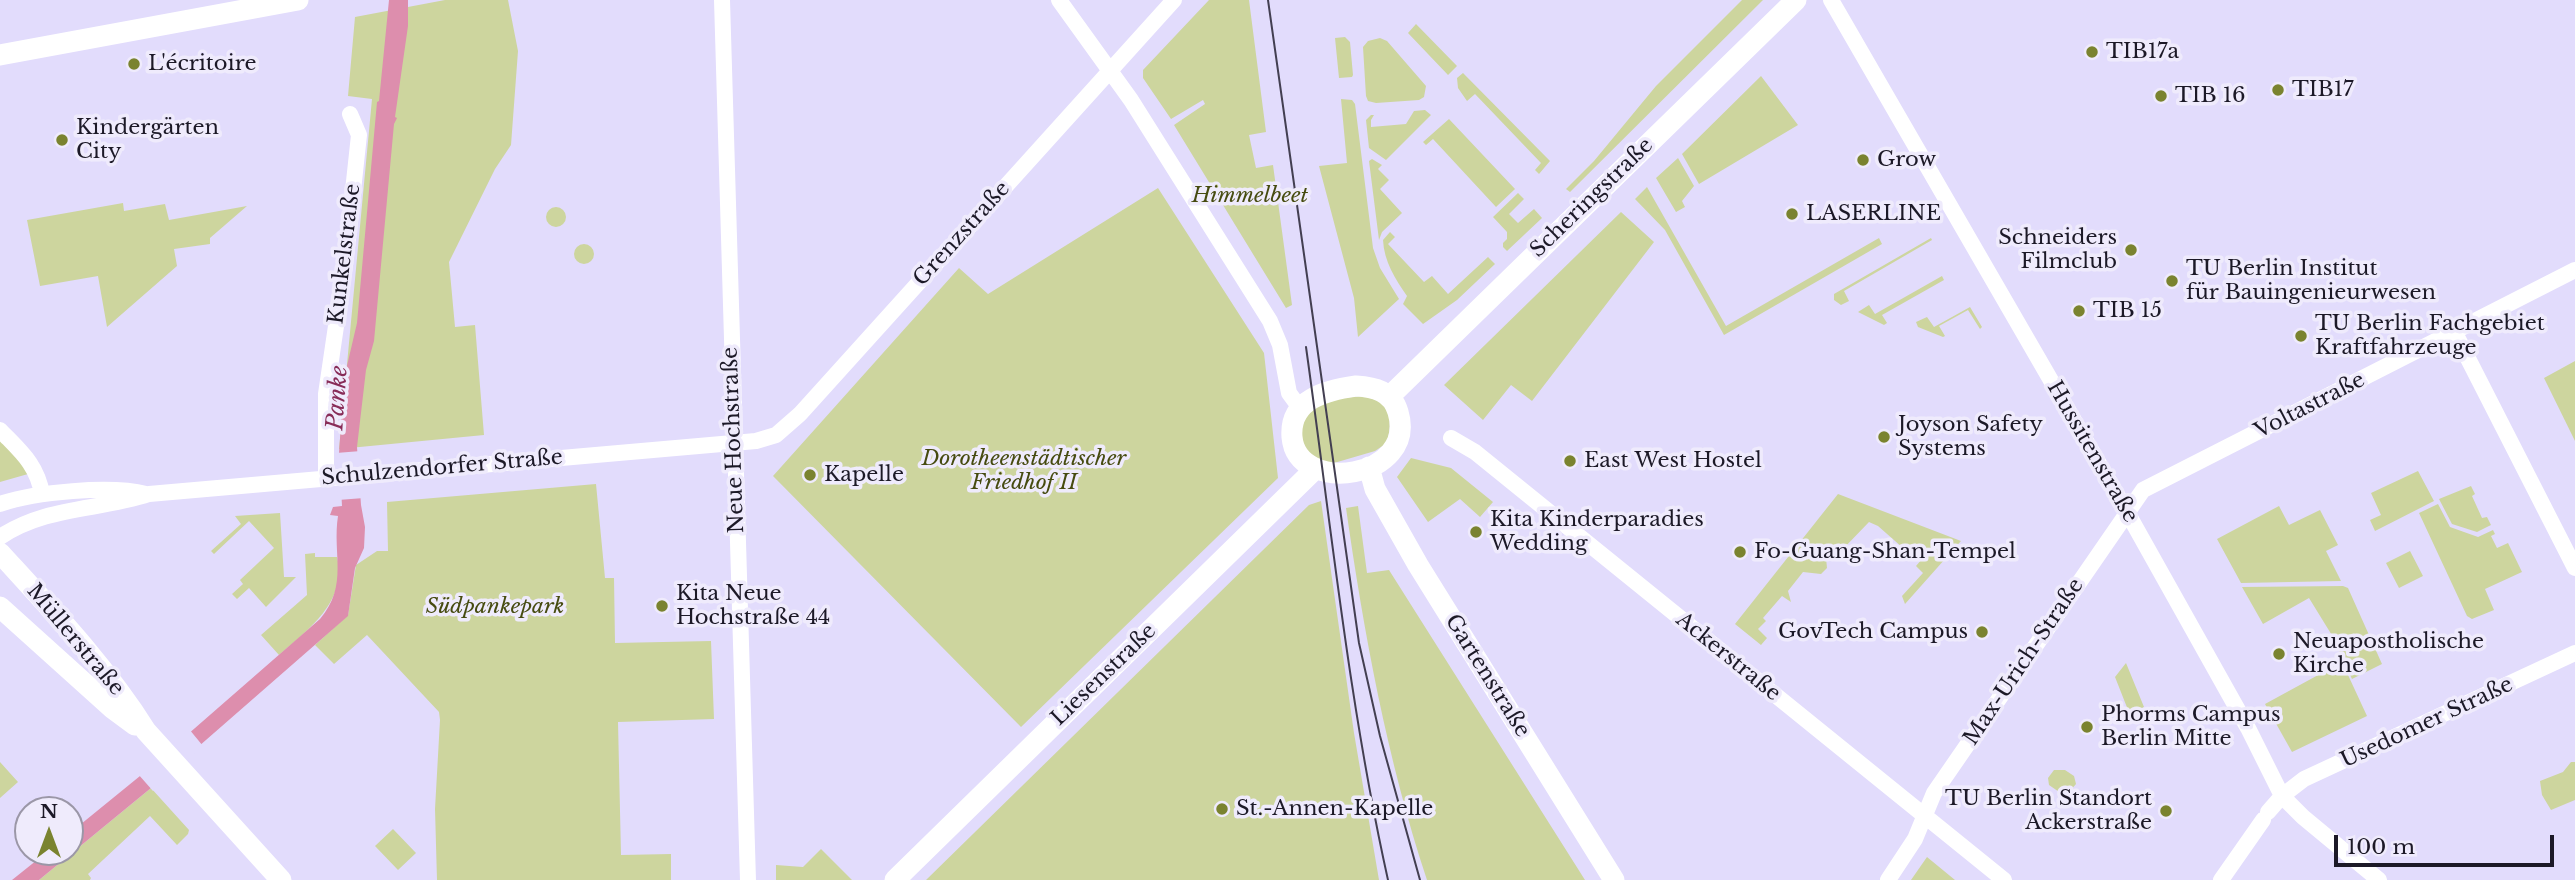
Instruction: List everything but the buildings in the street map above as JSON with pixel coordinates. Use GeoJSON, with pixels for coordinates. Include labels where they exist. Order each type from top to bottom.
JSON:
{"type":"FeatureCollection","features":[{"type":"Feature","properties":{"kind":"street"},"geometry":{"type":"LineString","coordinates":[[0,55],[298,0]]}},
{"type":"Feature","properties":{"kind":"street","name":"Neue Hochstraße"},"geometry":{"type":"LineString","coordinates":[[722,0],[748,880]]}},
{"type":"Feature","properties":{"kind":"street"},"geometry":{"type":"LineString","coordinates":[[1059,0],[1110,70],[1270,321],[1280,345],[1289,393],[1300,408]]}},
{"type":"Feature","properties":{"kind":"street","name":"Grenzstraße"},"geometry":{"type":"LineString","coordinates":[[734,442],[757,441],[776,435],[800,414],[1174,0]]}},
{"type":"Feature","properties":{"kind":"street","name":"Scheringstraße"},"geometry":{"type":"LineString","coordinates":[[1389,397],[1796,0]]}},
{"type":"Feature","properties":{"kind":"street","name":"Hussitenstraße"},"geometry":{"type":"LineString","coordinates":[[1831,0],[2127,512],[2248,728],[2282,796],[2303,817],[2379,880]]}},
{"type":"Feature","properties":{"kind":"street","name":"Kunkelstraße"},"geometry":{"type":"LineString","coordinates":[[331,478],[326,394],[345,265],[359,135],[350,114]]}},
{"type":"Feature","properties":{"kind":"street","name":"Voltastraße"},"geometry":{"type":"LineString","coordinates":[[2127,512],[2143,490],[2575,270]]}},
{"type":"Feature","properties":{"kind":"street"},"geometry":{"type":"LineString","coordinates":[[2455,333],[2575,568]]}},
{"type":"Feature","properties":{"kind":"street"},"geometry":{"type":"LineString","coordinates":[[1356,386],[1380,390],[1389,397],[1397,407],[1400,417],[1399,438],[1396,447],[1384,460],[1369,467],[1334,472],[1314,470],[1294,446],[1292,426],[1300,408],[1314,396],[1356,386]]}},
{"type":"Feature","properties":{"kind":"street"},"geometry":{"type":"LineString","coordinates":[[0,430],[34,466],[42,494]]}},
{"type":"Feature","properties":{"kind":"street","name":"Ackerstraße"},"geometry":{"type":"LineString","coordinates":[[1451,438],[1475,452],[2004,880]]}},
{"type":"Feature","properties":{"kind":"street","name":"Schulzendorfer Straße"},"geometry":{"type":"LineString","coordinates":[[0,537],[29,520],[127,501],[149,494],[734,442]]}},
{"type":"Feature","properties":{"kind":"street","name":"Gartenstraße"},"geometry":{"type":"LineString","coordinates":[[1369,467],[1375,489],[1418,565],[1614,880]]}},
{"type":"Feature","properties":{"kind":"street","name":"Liesenstraße"},"geometry":{"type":"LineString","coordinates":[[894,880],[1314,470]]}},
{"type":"Feature","properties":{"kind":"street","name":"Schulzendorfer Straße"},"geometry":{"type":"LineString","coordinates":[[0,503],[42,494],[127,489],[149,494]]}},
{"type":"Feature","properties":{"kind":"street","name":"Max-Urich-Straße"},"geometry":{"type":"LineString","coordinates":[[1888,880],[1915,839],[1934,793],[2127,512]]}},
{"type":"Feature","properties":{"kind":"street","name":"Müllerstraße"},"geometry":{"type":"LineString","coordinates":[[0,553],[73,634],[146,731],[281,880]]}},
{"type":"Feature","properties":{"kind":"street","name":"Müllerstraße"},"geometry":{"type":"LineString","coordinates":[[0,607],[112,708],[146,731]]}},
{"type":"Feature","properties":{"kind":"street","name":"Usedomer Straße"},"geometry":{"type":"LineString","coordinates":[[2221,880],[2282,796],[2304,779],[2575,653]]}},
{"type":"Feature","properties":{"kind":"green space"},"geometry":{"type":"Polygon","coordinates":[[[445,0],[508,0],[518,51],[511,145],[495,169],[449,262],[455,327],[475,325],[484,435],[339,449],[372,99],[348,96],[355,17],[445,0]]]}},
{"type":"Feature","properties":{"kind":"green space","name":"Himmelbeet"},"geometry":{"type":"Polygon","coordinates":[[[1209,0],[1249,0],[1266,132],[1249,135],[1256,168],[1273,165],[1292,305],[1286,308],[1174,125],[1205,104],[1203,100],[1171,119],[1143,78],[1143,70],[1209,0]]]}},
{"type":"Feature","properties":{"kind":"green space"},"geometry":{"type":"Polygon","coordinates":[[[1742,0],[1763,0],[1570,192],[1566,189],[1594,161],[1656,86],[1742,0]]]}},
{"type":"Feature","properties":{"kind":"green space"},"geometry":{"type":"Polygon","coordinates":[[[1416,24],[1457,66],[1448,75],[1408,33],[1416,24]]]}},
{"type":"Feature","properties":{"kind":"green space"},"geometry":{"type":"Polygon","coordinates":[[[1345,37],[1350,42],[1353,75],[1339,78],[1335,38],[1345,37]]]}},
{"type":"Feature","properties":{"kind":"green space"},"geometry":{"type":"Polygon","coordinates":[[[1380,38],[1387,41],[1426,86],[1424,97],[1419,100],[1376,103],[1368,101],[1363,47],[1368,41],[1380,38]]]}},
{"type":"Feature","properties":{"kind":"green space"},"geometry":{"type":"Polygon","coordinates":[[[1463,73],[1550,161],[1539,174],[1535,170],[1541,163],[1475,94],[1467,101],[1458,88],[1457,78],[1463,73]]]}},
{"type":"Feature","properties":{"kind":"green space"},"geometry":{"type":"Polygon","coordinates":[[[1761,76],[1798,125],[1699,184],[1682,154],[1761,76]]]}},
{"type":"Feature","properties":{"kind":"green space"},"geometry":{"type":"Polygon","coordinates":[[[1341,99],[1352,100],[1355,104],[1373,248],[1380,268],[1399,299],[1358,337],[1354,298],[1319,166],[1347,163],[1341,99]]]}},
{"type":"Feature","properties":{"kind":"green space"},"geometry":{"type":"Polygon","coordinates":[[[1425,110],[1431,115],[1386,160],[1369,148],[1366,120],[1371,115],[1374,115],[1371,127],[1406,124],[1414,111],[1425,110]]]}},
{"type":"Feature","properties":{"kind":"green space"},"geometry":{"type":"Polygon","coordinates":[[[1449,119],[1515,189],[1496,207],[1433,139],[1426,145],[1423,142],[1449,119]]]}},
{"type":"Feature","properties":{"kind":"green space"},"geometry":{"type":"Polygon","coordinates":[[[1678,158],[1694,186],[1682,201],[1685,207],[1676,212],[1656,178],[1678,158]]]}},
{"type":"Feature","properties":{"kind":"green space"},"geometry":{"type":"Polygon","coordinates":[[[1372,159],[1382,165],[1378,169],[1389,180],[1380,189],[1402,213],[1382,232],[1379,240],[1369,161],[1372,159]]]}},
{"type":"Feature","properties":{"kind":"green space"},"geometry":{"type":"Polygon","coordinates":[[[1647,187],[1726,326],[1879,238],[1882,244],[1724,335],[1665,230],[1635,199],[1647,187]]]}},
{"type":"Feature","properties":{"kind":"green space","name":"Dorotheenstädtischer Friedhof II"},"geometry":{"type":"Polygon","coordinates":[[[1158,188],[1264,353],[1278,478],[1021,727],[773,476],[959,268],[988,294],[1158,188]]]}},
{"type":"Feature","properties":{"kind":"green space"},"geometry":{"type":"Polygon","coordinates":[[[1518,193],[1524,199],[1509,214],[1518,223],[1534,209],[1542,218],[1507,251],[1503,243],[1507,239],[1507,232],[1493,217],[1518,193]]]}},
{"type":"Feature","properties":{"kind":"green space"},"geometry":{"type":"Polygon","coordinates":[[[123,203],[124,211],[165,204],[169,220],[247,206],[210,238],[210,244],[174,249],[177,266],[107,327],[98,276],[40,286],[27,220],[123,203]]]}},
{"type":"Feature","properties":{"kind":"green space"},"geometry":{"type":"Polygon","coordinates":[[[556,207],[563,210],[566,217],[563,224],[556,227],[549,224],[546,217],[549,210],[556,207]]]}},
{"type":"Feature","properties":{"kind":"green space"},"geometry":{"type":"Polygon","coordinates":[[[1621,212],[1654,242],[1532,401],[1511,385],[1483,420],[1444,385],[1621,212]]]}},
{"type":"Feature","properties":{"kind":"green space"},"geometry":{"type":"Polygon","coordinates":[[[1390,232],[1395,237],[1388,244],[1424,282],[1432,276],[1448,294],[1488,257],[1495,264],[1457,300],[1423,324],[1403,304],[1407,296],[1394,276],[1384,248],[1383,240],[1390,232]]]}},
{"type":"Feature","properties":{"kind":"green space"},"geometry":{"type":"Polygon","coordinates":[[[1931,238],[1932,240],[1844,291],[1849,301],[1841,305],[1834,300],[1834,294],[1931,238]]]}},
{"type":"Feature","properties":{"kind":"green space"},"geometry":{"type":"Polygon","coordinates":[[[580,244],[588,244],[594,254],[588,264],[580,264],[574,258],[574,250],[580,244]]]}},
{"type":"Feature","properties":{"kind":"green space"},"geometry":{"type":"Polygon","coordinates":[[[1942,276],[1944,280],[1882,315],[1887,323],[1884,325],[1858,312],[1869,305],[1875,314],[1942,276]]]}},
{"type":"Feature","properties":{"kind":"green space"},"geometry":{"type":"Polygon","coordinates":[[[1970,307],[1982,327],[1980,329],[1968,310],[1939,326],[1945,336],[1943,337],[1918,327],[1916,322],[1927,317],[1934,327],[1970,307]]]}},
{"type":"Feature","properties":{"kind":"green space"},"geometry":{"type":"Polygon","coordinates":[[[2575,361],[2575,441],[2544,378],[2575,361]]]}},
{"type":"Feature","properties":{"kind":"green space"},"geometry":{"type":"Polygon","coordinates":[[[1361,396],[1379,402],[1388,412],[1390,426],[1387,443],[1375,451],[1334,463],[1306,453],[1299,429],[1313,405],[1326,400],[1361,396]]]}},
{"type":"Feature","properties":{"kind":"green space"},"geometry":{"type":"Polygon","coordinates":[[[0,438],[29,469],[28,474],[0,482],[0,438]]]}},
{"type":"Feature","properties":{"kind":"green space"},"geometry":{"type":"Polygon","coordinates":[[[1411,458],[1451,468],[1493,502],[1480,517],[1460,499],[1428,522],[1397,477],[1411,458]]]}},
{"type":"Feature","properties":{"kind":"green space"},"geometry":{"type":"Polygon","coordinates":[[[2418,471],[2434,501],[2375,531],[2370,520],[2381,515],[2371,493],[2418,471]]]}},
{"type":"Feature","properties":{"kind":"green space","name":"Südpankepark"},"geometry":{"type":"Polygon","coordinates":[[[596,484],[605,578],[614,578],[615,643],[711,641],[714,719],[618,722],[621,855],[671,854],[671,880],[437,880],[435,809],[439,712],[367,635],[334,664],[315,645],[348,615],[356,565],[377,551],[388,551],[387,502],[596,484]]]}},
{"type":"Feature","properties":{"kind":"green space"},"geometry":{"type":"Polygon","coordinates":[[[2471,486],[2475,494],[2472,496],[2482,518],[2487,517],[2491,525],[2477,532],[2452,524],[2439,499],[2471,486]]]}},
{"type":"Feature","properties":{"kind":"green space"},"geometry":{"type":"Polygon","coordinates":[[[1838,494],[1961,541],[1905,604],[1902,596],[1923,573],[1916,566],[1927,553],[1918,544],[1913,548],[1903,548],[1878,526],[1869,522],[1843,549],[1841,544],[1838,544],[1826,558],[1827,568],[1821,574],[1803,572],[1788,591],[1791,602],[1782,596],[1763,618],[1766,621],[1758,629],[1767,638],[1761,645],[1735,624],[1838,494]]]}},
{"type":"Feature","properties":{"kind":"green space"},"geometry":{"type":"Polygon","coordinates":[[[1321,501],[1354,733],[1379,880],[926,880],[1309,505],[1321,501]]]}},
{"type":"Feature","properties":{"kind":"green space"},"geometry":{"type":"Polygon","coordinates":[[[2438,504],[2450,527],[2478,537],[2493,530],[2495,534],[2491,536],[2497,548],[2508,543],[2522,572],[2485,589],[2494,610],[2472,619],[2467,616],[2419,513],[2438,504]]]}},
{"type":"Feature","properties":{"kind":"green space"},"geometry":{"type":"Polygon","coordinates":[[[1358,506],[1367,573],[1389,570],[1585,880],[1427,880],[1400,789],[1369,649],[1346,508],[1358,506]]]}},
{"type":"Feature","properties":{"kind":"green space"},"geometry":{"type":"Polygon","coordinates":[[[2279,506],[2289,525],[2320,510],[2338,545],[2326,551],[2341,581],[2241,583],[2217,539],[2279,506]]]}},
{"type":"Feature","properties":{"kind":"green space"},"geometry":{"type":"Polygon","coordinates":[[[280,513],[284,577],[296,577],[266,607],[249,588],[237,599],[232,594],[243,584],[240,580],[274,548],[249,521],[214,554],[211,551],[241,524],[235,516],[280,513]]]}},
{"type":"Feature","properties":{"kind":"green space"},"geometry":{"type":"Polygon","coordinates":[[[2410,551],[2423,576],[2399,588],[2386,563],[2410,551]]]}},
{"type":"Feature","properties":{"kind":"green space"},"geometry":{"type":"Polygon","coordinates":[[[315,553],[315,557],[337,557],[337,587],[331,601],[313,625],[279,655],[261,635],[307,595],[305,554],[315,553]]]}},
{"type":"Feature","properties":{"kind":"green space"},"geometry":{"type":"Polygon","coordinates":[[[2242,587],[2348,588],[2382,664],[2352,679],[2333,637],[2309,598],[2263,624],[2242,587]]]}},
{"type":"Feature","properties":{"kind":"green space"},"geometry":{"type":"Polygon","coordinates":[[[2342,662],[2367,716],[2292,752],[2265,704],[2342,662]]]}},
{"type":"Feature","properties":{"kind":"green space"},"geometry":{"type":"Polygon","coordinates":[[[2126,663],[2144,707],[2130,715],[2115,677],[2126,663]]]}},
{"type":"Feature","properties":{"kind":"green space"},"geometry":{"type":"Polygon","coordinates":[[[0,762],[18,782],[0,798],[0,762]]]}},
{"type":"Feature","properties":{"kind":"green space"},"geometry":{"type":"Polygon","coordinates":[[[2571,762],[2575,762],[2575,800],[2551,810],[2542,795],[2540,781],[2563,772],[2571,762]]]}},
{"type":"Feature","properties":{"kind":"green space"},"geometry":{"type":"Polygon","coordinates":[[[2054,770],[2065,770],[2074,776],[2076,784],[2070,791],[2062,794],[2049,785],[2048,778],[2054,770]]]}},
{"type":"Feature","properties":{"kind":"green space"},"geometry":{"type":"Polygon","coordinates":[[[151,788],[189,830],[177,845],[150,816],[88,874],[90,880],[39,880],[56,866],[84,866],[84,843],[151,788]]]}},
{"type":"Feature","properties":{"kind":"green space"},"geometry":{"type":"Polygon","coordinates":[[[393,829],[416,853],[398,870],[375,846],[393,829]]]}},
{"type":"Feature","properties":{"kind":"green space"},"geometry":{"type":"Polygon","coordinates":[[[821,849],[852,880],[776,880],[776,865],[803,867],[821,849]]]}},
{"type":"Feature","properties":{"kind":"green space"},"geometry":{"type":"Polygon","coordinates":[[[1927,857],[1955,880],[1911,880],[1927,857]]]}},
{"type":"Feature","properties":{"kind":"shaded area"},"geometry":{"type":"Polygon","coordinates":[[[389,0],[408,0],[408,26],[395,117],[397,118],[394,124],[374,341],[366,370],[357,447],[365,527],[364,548],[355,568],[348,616],[84,843],[84,822],[320,619],[334,594],[338,569],[338,516],[330,515],[333,507],[342,506],[339,453],[343,396],[357,323],[389,0]]]}},
{"type":"Feature","properties":{"kind":"shaded area"},"geometry":{"type":"Polygon","coordinates":[[[30,866],[56,866],[39,880],[12,880],[30,866]]]}},
{"type":"Feature","properties":{"kind":"pier"},"geometry":{"type":"Polygon","coordinates":[[[361,451],[364,498],[338,500],[336,453],[361,451]]]}},
{"type":"Feature","properties":{"kind":"pier"},"geometry":{"type":"Polygon","coordinates":[[[189,729],[203,746],[153,791],[138,774],[189,729]]]}},
{"type":"Feature","properties":{"kind":"tram line"},"geometry":{"type":"LineString","coordinates":[[1268,0],[1359,643],[1380,736],[1420,880]]}},
{"type":"Feature","properties":{"kind":"tram line"},"geometry":{"type":"LineString","coordinates":[[1306,347],[1362,748],[1388,880]]}},
{"type":"Feature","properties":{"kind":"place","name":"TIB17a"},"geometry":{"type":"Point","coordinates":[2092,52]}},
{"type":"Feature","properties":{"kind":"place","name":"L'écritoire"},"geometry":{"type":"Point","coordinates":[134,64]}},
{"type":"Feature","properties":{"kind":"place","name":"TIB17"},"geometry":{"type":"Point","coordinates":[2278,90]}},
{"type":"Feature","properties":{"kind":"place","name":"TIB 16"},"geometry":{"type":"Point","coordinates":[2161,96]}},
{"type":"Feature","properties":{"kind":"place","name":"Kindergärten City"},"geometry":{"type":"Point","coordinates":[62,140]}},
{"type":"Feature","properties":{"kind":"place","name":"Grow"},"geometry":{"type":"Point","coordinates":[1863,160]}},
{"type":"Feature","properties":{"kind":"place","name":"LASERLINE"},"geometry":{"type":"Point","coordinates":[1792,214]}},
{"type":"Feature","properties":{"kind":"place","name":"Schneiders Filmclub"},"geometry":{"type":"Point","coordinates":[2131,250]}},
{"type":"Feature","properties":{"kind":"place","name":"TU Berlin Institut für Bauingenieurwesen"},"geometry":{"type":"Point","coordinates":[2172,281]}},
{"type":"Feature","properties":{"kind":"place","name":"TIB 15"},"geometry":{"type":"Point","coordinates":[2079,311]}},
{"type":"Feature","properties":{"kind":"place","name":"TU Berlin Fachgebiet Kraftfahrzeuge"},"geometry":{"type":"Point","coordinates":[2301,336]}},
{"type":"Feature","properties":{"kind":"place","name":"Joyson Safety Systems"},"geometry":{"type":"Point","coordinates":[1884,437]}},
{"type":"Feature","properties":{"kind":"place","name":"East West Hostel"},"geometry":{"type":"Point","coordinates":[1570,461]}},
{"type":"Feature","properties":{"kind":"place","name":"Kapelle"},"geometry":{"type":"Point","coordinates":[810,475]}},
{"type":"Feature","properties":{"kind":"place","name":"Kita Kinderparadies Wedding"},"geometry":{"type":"Point","coordinates":[1476,532]}},
{"type":"Feature","properties":{"kind":"place","name":"Fo-Guang-Shan-Tempel"},"geometry":{"type":"Point","coordinates":[1740,552]}},
{"type":"Feature","properties":{"kind":"place","name":"Kita Neue Hochstraße 44"},"geometry":{"type":"Point","coordinates":[662,606]}},
{"type":"Feature","properties":{"kind":"place","name":"GovTech Campus"},"geometry":{"type":"Point","coordinates":[1982,632]}},
{"type":"Feature","properties":{"kind":"place","name":"Neuapostholische Kirche"},"geometry":{"type":"Point","coordinates":[2279,654]}},
{"type":"Feature","properties":{"kind":"place","name":"Phorms Campus Berlin Mitte"},"geometry":{"type":"Point","coordinates":[2087,727]}},
{"type":"Feature","properties":{"kind":"place","name":"St.-Annen-Kapelle"},"geometry":{"type":"Point","coordinates":[1222,809]}},
{"type":"Feature","properties":{"kind":"place","name":"TU Berlin Standort Ackerstraße"},"geometry":{"type":"Point","coordinates":[2166,811]}},
{"type":"Feature","properties":{"kind":"water label","name":"Panke"},"geometry":{"type":"Point","coordinates":[338,398]}}]}
